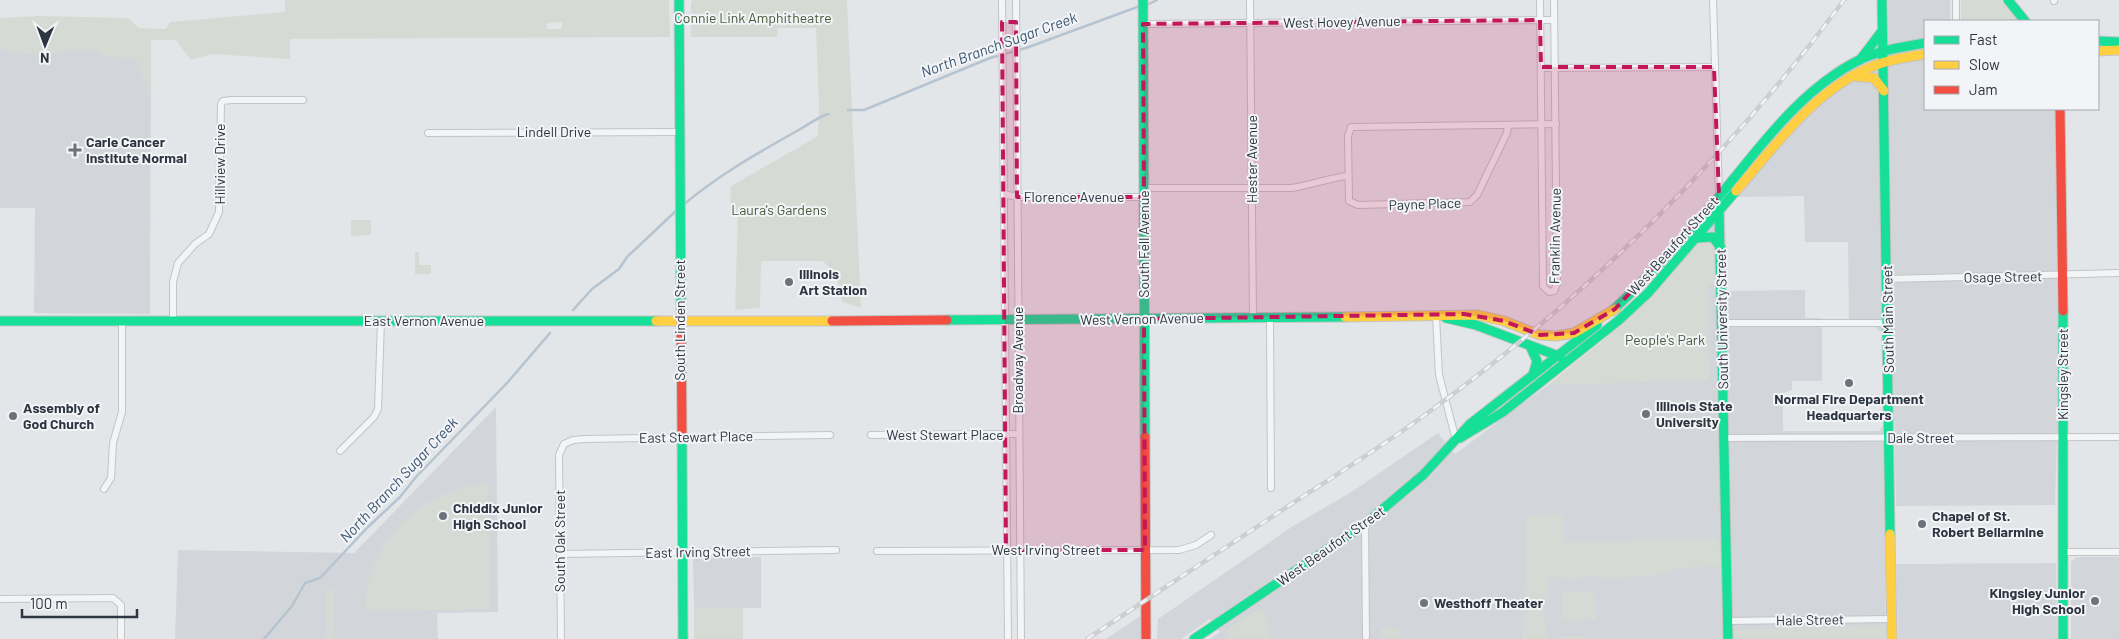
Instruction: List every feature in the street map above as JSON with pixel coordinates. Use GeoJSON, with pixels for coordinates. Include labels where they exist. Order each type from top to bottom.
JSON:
{"type":"FeatureCollection","features":[{"type":"Feature","properties":{"kind":"main road","name":"South Linden Street"},"geometry":{"type":"LineString","coordinates":[[679,0],[683,639]]}},
{"type":"Feature","properties":{"kind":"main road","name":"South Fell Avenue"},"geometry":{"type":"LineString","coordinates":[[1143,0],[1146,639]]}},
{"type":"Feature","properties":{"kind":"main road","name":"South Main Street"},"geometry":{"type":"LineString","coordinates":[[1882,0],[1892,639]]}},
{"type":"Feature","properties":{"kind":"main road"},"geometry":{"type":"LineString","coordinates":[[2008,0],[2024,20]]}},
{"type":"Feature","properties":{"kind":"main road"},"geometry":{"type":"LineString","coordinates":[[1860,60],[1882,30]]}},
{"type":"Feature","properties":{"kind":"main road"},"geometry":{"type":"LineString","coordinates":[[2099,41],[2119,42]]}},
{"type":"Feature","properties":{"kind":"main road"},"geometry":{"type":"LineString","coordinates":[[1883,50],[1924,43]]}},
{"type":"Feature","properties":{"kind":"main road","name":"West Beaufort Street"},"geometry":{"type":"LineString","coordinates":[[1194,639],[1365,524],[1423,475],[1470,424],[1557,357],[1615,309],[1719,196],[1782,119],[1808,92],[1829,77],[1883,50]]}},
{"type":"Feature","properties":{"kind":"main road"},"geometry":{"type":"LineString","coordinates":[[2099,51],[2119,50]]}},
{"type":"Feature","properties":{"kind":"main road"},"geometry":{"type":"LineString","coordinates":[[1883,62],[1924,54]]}},
{"type":"Feature","properties":{"kind":"main road","name":"West Beaufort Street"},"geometry":{"type":"LineString","coordinates":[[1456,440],[1477,431],[1579,354],[1642,298],[1810,106],[1852,76],[1883,62]]}},
{"type":"Feature","properties":{"kind":"main road"},"geometry":{"type":"LineString","coordinates":[[1852,76],[1874,78],[1884,91]]}},
{"type":"Feature","properties":{"kind":"main road","name":"Kingsley Street"},"geometry":{"type":"LineString","coordinates":[[2060,110],[2063,274],[2063,639]]}},
{"type":"Feature","properties":{"kind":"main road","name":"South University Street"},"geometry":{"type":"LineString","coordinates":[[1719,196],[1728,639]]}},
{"type":"Feature","properties":{"kind":"main road"},"geometry":{"type":"LineString","coordinates":[[1695,239],[1707,236],[1713,238],[1721,248]]}},
{"type":"Feature","properties":{"kind":"main road","name":"West Vernon Avenue"},"geometry":{"type":"LineString","coordinates":[[848,321],[1478,315],[1504,321],[1540,335],[1556,336],[1574,333],[1615,309]]}},
{"type":"Feature","properties":{"kind":"main road","name":"West Vernon Avenue"},"geometry":{"type":"LineString","coordinates":[[1436,316],[1476,325],[1557,357],[1579,354]]}},
{"type":"Feature","properties":{"kind":"main road","name":"East Vernon Avenue"},"geometry":{"type":"LineString","coordinates":[[0,321],[848,321]]}},
{"type":"Feature","properties":{"kind":"main road"},"geometry":{"type":"LineString","coordinates":[[1531,348],[1538,361],[1533,376]]}},
{"type":"Feature","properties":{"kind":"street"},"geometry":{"type":"LineString","coordinates":[[1002,0],[1002,22],[1016,22],[1016,0]]}},
{"type":"Feature","properties":{"kind":"street","name":"Hester Avenue"},"geometry":{"type":"LineString","coordinates":[[1250,0],[1253,318]]}},
{"type":"Feature","properties":{"kind":"street","name":"Franklin Avenue"},"geometry":{"type":"LineString","coordinates":[[1540,0],[1543,286],[1544,290],[1549,292],[1554,291],[1557,284],[1554,0]]}},
{"type":"Feature","properties":{"kind":"street","name":"South University Street"},"geometry":{"type":"LineString","coordinates":[[1713,0],[1719,196]]}},
{"type":"Feature","properties":{"kind":"street"},"geometry":{"type":"LineString","coordinates":[[1956,0],[1956,20]]}},
{"type":"Feature","properties":{"kind":"street","name":"West Hovey Avenue"},"geometry":{"type":"LineString","coordinates":[[1143,24],[1554,20]]}},
{"type":"Feature","properties":{"kind":"street","name":"Broadway Avenue"},"geometry":{"type":"LineString","coordinates":[[1002,22],[1008,639]]}},
{"type":"Feature","properties":{"kind":"street","name":"Broadway Avenue"},"geometry":{"type":"LineString","coordinates":[[1016,22],[1021,639]]}},
{"type":"Feature","properties":{"kind":"street"},"geometry":{"type":"LineString","coordinates":[[1541,68],[1714,67]]}},
{"type":"Feature","properties":{"kind":"street"},"geometry":{"type":"LineString","coordinates":[[1003,81],[1017,81]]}},
{"type":"Feature","properties":{"kind":"street","name":"Hillview Drive"},"geometry":{"type":"LineString","coordinates":[[173,321],[173,282],[178,263],[195,244],[208,234],[219,212],[221,104],[224,101],[231,100],[303,100]]}},
{"type":"Feature","properties":{"kind":"street","name":"Payne Place"},"geometry":{"type":"LineString","coordinates":[[1508,125],[1507,133],[1477,195],[1470,202],[1354,204],[1349,201],[1348,136],[1351,127],[1556,124]]}},
{"type":"Feature","properties":{"kind":"street","name":"Lindell Drive"},"geometry":{"type":"LineString","coordinates":[[428,132],[680,132]]}},
{"type":"Feature","properties":{"kind":"street"},"geometry":{"type":"LineString","coordinates":[[1252,188],[1303,186],[1329,178],[1348,176]]}},
{"type":"Feature","properties":{"kind":"street","name":"Florence Avenue"},"geometry":{"type":"LineString","coordinates":[[1004,194],[1018,197],[1252,188]]}},
{"type":"Feature","properties":{"kind":"street","name":"Osage Street"},"geometry":{"type":"LineString","coordinates":[[1887,279],[2119,273]]}},
{"type":"Feature","properties":{"kind":"street"},"geometry":{"type":"LineString","coordinates":[[1436,316],[1439,375],[1456,440]]}},
{"type":"Feature","properties":{"kind":"street"},"geometry":{"type":"LineString","coordinates":[[1270,318],[1271,488]]}},
{"type":"Feature","properties":{"kind":"street"},"geometry":{"type":"LineString","coordinates":[[104,489],[111,478],[113,443],[122,412],[122,321]]}},
{"type":"Feature","properties":{"kind":"street"},"geometry":{"type":"LineString","coordinates":[[340,452],[374,417],[378,409],[381,321]]}},
{"type":"Feature","properties":{"kind":"street"},"geometry":{"type":"LineString","coordinates":[[1722,322],[1888,323]]}},
{"type":"Feature","properties":{"kind":"street","name":"West Stewart Place"},"geometry":{"type":"LineString","coordinates":[[871,435],[1019,434]]}},
{"type":"Feature","properties":{"kind":"street","name":"East Stewart Place"},"geometry":{"type":"LineString","coordinates":[[564,444],[573,440],[830,435]]}},
{"type":"Feature","properties":{"kind":"street","name":"Dale Street"},"geometry":{"type":"LineString","coordinates":[[1724,438],[2119,437]]}},
{"type":"Feature","properties":{"kind":"street","name":"South Oak Street"},"geometry":{"type":"LineString","coordinates":[[561,639],[559,454],[564,444]]}},
{"type":"Feature","properties":{"kind":"street"},"geometry":{"type":"LineString","coordinates":[[1365,524],[1366,637]]}},
{"type":"Feature","properties":{"kind":"street","name":"West Irving Street"},"geometry":{"type":"LineString","coordinates":[[877,551],[1187,549],[1211,535]]}},
{"type":"Feature","properties":{"kind":"street","name":"East Irving Street"},"geometry":{"type":"LineString","coordinates":[[560,554],[836,550]]}},
{"type":"Feature","properties":{"kind":"street"},"geometry":{"type":"LineString","coordinates":[[2063,552],[2119,552]]}},
{"type":"Feature","properties":{"kind":"street"},"geometry":{"type":"LineString","coordinates":[[0,599],[86,600],[109,598],[119,601],[122,610],[121,639]]}},
{"type":"Feature","properties":{"kind":"street","name":"Hale Street"},"geometry":{"type":"LineString","coordinates":[[1728,621],[1892,619]]}},
{"type":"Feature","properties":{"kind":"highlighted area"},"geometry":{"type":"Polygon","coordinates":[[[1540,20],[1541,67],[1714,67],[1719,196],[1615,309],[1574,333],[1540,335],[1504,321],[1464,314],[1144,319],[1145,550],[1006,550],[1002,22],[1016,22],[1017,197],[1144,197],[1143,24],[1540,20]]]}},
{"type":"Feature","properties":{"kind":"shaded area"},"geometry":{"type":"Polygon","coordinates":[[[1888,0],[1950,0],[1950,20],[1924,20],[1924,110],[2055,110],[2058,394],[2055,505],[1896,506],[1892,332],[1881,332],[1874,327],[1849,327],[1848,242],[1805,242],[1804,196],[1736,197],[1817,104],[1846,83],[1888,65],[1888,0]]]}},
{"type":"Feature","properties":{"kind":"shaded area","name":"Carle Cancer Institute Normal"},"geometry":{"type":"Polygon","coordinates":[[[151,40],[150,314],[34,313],[35,208],[0,208],[0,41],[151,40]]]}},
{"type":"Feature","properties":{"kind":"shaded area","name":"Illinois State University"},"geometry":{"type":"Polygon","coordinates":[[[1728,206],[1725,213],[1727,291],[1805,290],[1805,318],[1822,318],[1822,381],[1792,381],[1792,390],[1783,393],[1783,431],[1879,431],[1883,426],[1886,639],[1210,639],[1220,632],[1210,619],[1181,639],[1157,639],[1158,619],[1293,526],[1353,491],[1438,433],[1455,454],[1548,385],[1604,340],[1648,300],[1728,206]]]}},
{"type":"Feature","properties":{"kind":"shaded area","name":"Chiddix Junior High School"},"geometry":{"type":"Polygon","coordinates":[[[496,407],[498,612],[437,613],[438,639],[175,639],[178,550],[354,553],[496,407]]]}},
{"type":"Feature","properties":{"kind":"shaded area"},"geometry":{"type":"Polygon","coordinates":[[[761,557],[761,608],[694,608],[693,558],[761,557]]]}},
{"type":"Feature","properties":{"kind":"shaded area","name":"Kingsley Junior High School"},"geometry":{"type":"Polygon","coordinates":[[[2077,557],[2119,557],[2119,639],[2071,639],[2071,562],[2077,557]]]}},
{"type":"Feature","properties":{"kind":"shaded area"},"geometry":{"type":"Polygon","coordinates":[[[2056,563],[2057,639],[1898,639],[1896,564],[2056,563]]]}},
{"type":"Feature","properties":{"kind":"shaded area"},"geometry":{"type":"Polygon","coordinates":[[[1142,615],[1141,639],[1106,639],[1142,615]]]}},
{"type":"Feature","properties":{"kind":"green space"},"geometry":{"type":"Polygon","coordinates":[[[285,0],[669,0],[670,37],[290,39],[290,59],[212,54],[191,60],[176,40],[151,40],[151,93],[149,93],[137,60],[102,55],[96,49],[20,54],[0,47],[0,18],[39,16],[128,18],[139,28],[166,29],[170,22],[285,12],[285,0]],[[563,22],[547,23],[547,29],[561,29],[563,22]]]}},
{"type":"Feature","properties":{"kind":"green space"},"geometry":{"type":"Polygon","coordinates":[[[693,0],[847,0],[861,308],[842,302],[836,274],[823,261],[761,261],[760,308],[735,310],[738,215],[730,214],[731,186],[818,136],[819,104],[816,28],[778,28],[777,37],[691,37],[691,2],[693,0]]]}},
{"type":"Feature","properties":{"kind":"green space"},"geometry":{"type":"Polygon","coordinates":[[[1961,0],[2001,0],[2018,20],[1961,20],[1961,0]]]}},
{"type":"Feature","properties":{"kind":"green space"},"geometry":{"type":"Polygon","coordinates":[[[351,220],[371,220],[371,235],[351,236],[351,220]]]}},
{"type":"Feature","properties":{"kind":"green space","name":"People's Park"},"geometry":{"type":"Polygon","coordinates":[[[1704,239],[1714,243],[1716,246],[1717,283],[1708,284],[1709,380],[1548,385],[1604,340],[1648,300],[1697,243],[1704,239]]]}},
{"type":"Feature","properties":{"kind":"green space"},"geometry":{"type":"Polygon","coordinates":[[[415,252],[419,252],[419,265],[431,265],[431,274],[415,274],[415,252]]]}},
{"type":"Feature","properties":{"kind":"green space"},"geometry":{"type":"Polygon","coordinates":[[[488,484],[490,609],[366,611],[366,595],[374,565],[396,529],[429,503],[447,493],[467,487],[488,484]]]}},
{"type":"Feature","properties":{"kind":"green space"},"geometry":{"type":"Polygon","coordinates":[[[1563,515],[1564,543],[1715,538],[1719,542],[1720,566],[1677,568],[1666,573],[1655,573],[1655,576],[1597,578],[1597,576],[1582,576],[1582,579],[1562,580],[1561,577],[1547,577],[1549,599],[1544,599],[1544,621],[1547,621],[1547,636],[1545,638],[1581,636],[1584,639],[1522,639],[1525,622],[1522,608],[1527,576],[1527,516],[1563,515]]]}},
{"type":"Feature","properties":{"kind":"green space"},"geometry":{"type":"Polygon","coordinates":[[[326,590],[333,590],[333,639],[327,639],[326,590]]]}},
{"type":"Feature","properties":{"kind":"green space"},"geometry":{"type":"Polygon","coordinates":[[[1595,591],[1596,619],[1562,620],[1562,592],[1595,591]]]}},
{"type":"Feature","properties":{"kind":"green space"},"geometry":{"type":"Polygon","coordinates":[[[694,608],[743,608],[743,639],[694,639],[694,608]]]}},
{"type":"Feature","properties":{"kind":"green space"},"geometry":{"type":"Polygon","coordinates":[[[1262,610],[1268,620],[1269,639],[1227,639],[1228,629],[1252,613],[1262,610]]]}},
{"type":"Feature","properties":{"kind":"green space"},"geometry":{"type":"Polygon","coordinates":[[[1886,625],[1886,639],[1715,639],[1733,630],[1886,625]]]}},
{"type":"Feature","properties":{"kind":"green space"},"geometry":{"type":"Polygon","coordinates":[[[1381,628],[1399,628],[1399,639],[1381,639],[1381,628]]]}},
{"type":"Feature","properties":{"kind":"waterway","name":"North Branch Sugar Creek"},"geometry":{"type":"LineString","coordinates":[[1145,6],[1157,0]]}},
{"type":"Feature","properties":{"kind":"waterway","name":"North Branch Sugar Creek"},"geometry":{"type":"LineString","coordinates":[[848,110],[864,110],[990,58],[1026,48],[1140,6]]}},
{"type":"Feature","properties":{"kind":"waterway","name":"North Branch Sugar Creek"},"geometry":{"type":"LineString","coordinates":[[682,206],[737,166],[828,114]]}},
{"type":"Feature","properties":{"kind":"waterway","name":"North Branch Sugar Creek"},"geometry":{"type":"LineString","coordinates":[[573,310],[592,289],[619,269],[627,257],[678,209]]}},
{"type":"Feature","properties":{"kind":"waterway","name":"North Branch Sugar Creek"},"geometry":{"type":"LineString","coordinates":[[264,639],[292,606],[305,583],[320,578],[368,527],[400,497],[416,477],[508,382],[550,333]]}},
{"type":"Feature","properties":{"kind":"railway"},"geometry":{"type":"LineString","coordinates":[[1087,639],[1400,433],[1491,365],[1547,319],[1654,220],[1705,167],[1754,113],[1844,0]]}},
{"type":"Feature","properties":{"kind":"traffic: fast"},"geometry":{"type":"LineString","coordinates":[[679,0],[681,304]]}},
{"type":"Feature","properties":{"kind":"traffic: fast"},"geometry":{"type":"LineString","coordinates":[[1143,0],[1145,437]]}},
{"type":"Feature","properties":{"kind":"traffic: fast"},"geometry":{"type":"LineString","coordinates":[[1882,0],[1890,534]]}},
{"type":"Feature","properties":{"kind":"traffic: fast"},"geometry":{"type":"LineString","coordinates":[[2008,0],[2024,20]]}},
{"type":"Feature","properties":{"kind":"traffic: fast"},"geometry":{"type":"LineString","coordinates":[[1860,60],[1882,31]]}},
{"type":"Feature","properties":{"kind":"traffic: fast"},"geometry":{"type":"LineString","coordinates":[[2099,41],[2119,42]]}},
{"type":"Feature","properties":{"kind":"traffic: fast"},"geometry":{"type":"LineString","coordinates":[[1612,311],[1682,240],[1767,138],[1818,87],[1838,72],[1859,60],[1891,49],[1924,43]]}},
{"type":"Feature","properties":{"kind":"traffic: fast"},"geometry":{"type":"LineString","coordinates":[[1460,438],[1503,412],[1619,320],[1648,293],[1736,191]]}},
{"type":"Feature","properties":{"kind":"traffic: fast"},"geometry":{"type":"LineString","coordinates":[[1719,209],[1728,639]]}},
{"type":"Feature","properties":{"kind":"traffic: fast"},"geometry":{"type":"LineString","coordinates":[[1696,238],[1713,237],[1721,248]]}},
{"type":"Feature","properties":{"kind":"traffic: fast"},"geometry":{"type":"LineString","coordinates":[[2063,311],[2063,639]]}},
{"type":"Feature","properties":{"kind":"traffic: fast"},"geometry":{"type":"LineString","coordinates":[[947,320],[1345,317]]}},
{"type":"Feature","properties":{"kind":"traffic: fast"},"geometry":{"type":"LineString","coordinates":[[1446,318],[1476,325],[1561,357]]}},
{"type":"Feature","properties":{"kind":"traffic: fast"},"geometry":{"type":"LineString","coordinates":[[0,321],[656,321]]}},
{"type":"Feature","properties":{"kind":"traffic: fast"},"geometry":{"type":"LineString","coordinates":[[1194,639],[1365,524],[1423,475],[1470,424],[1597,325]]}},
{"type":"Feature","properties":{"kind":"traffic: fast"},"geometry":{"type":"LineString","coordinates":[[1531,348],[1537,361],[1533,375]]}},
{"type":"Feature","properties":{"kind":"traffic: fast"},"geometry":{"type":"LineString","coordinates":[[682,436],[683,639]]}},
{"type":"Feature","properties":{"kind":"traffic: slow"},"geometry":{"type":"LineString","coordinates":[[2099,51],[2119,50]]}},
{"type":"Feature","properties":{"kind":"traffic: slow"},"geometry":{"type":"LineString","coordinates":[[1736,191],[1799,119],[1834,88],[1854,75],[1876,65],[1924,54]]}},
{"type":"Feature","properties":{"kind":"traffic: slow"},"geometry":{"type":"LineString","coordinates":[[1852,76],[1874,78],[1884,91]]}},
{"type":"Feature","properties":{"kind":"traffic: slow"},"geometry":{"type":"LineString","coordinates":[[1345,317],[1478,315],[1504,321],[1540,335],[1556,336],[1574,333],[1615,309]]}},
{"type":"Feature","properties":{"kind":"traffic: slow"},"geometry":{"type":"LineString","coordinates":[[656,321],[832,321]]}},
{"type":"Feature","properties":{"kind":"traffic: slow"},"geometry":{"type":"LineString","coordinates":[[1890,534],[1892,639]]}},
{"type":"Feature","properties":{"kind":"traffic: jam"},"geometry":{"type":"LineString","coordinates":[[2060,110],[2063,311]]}},
{"type":"Feature","properties":{"kind":"traffic: jam"},"geometry":{"type":"LineString","coordinates":[[681,304],[682,436]]}},
{"type":"Feature","properties":{"kind":"traffic: jam"},"geometry":{"type":"LineString","coordinates":[[832,321],[947,320]]}},
{"type":"Feature","properties":{"kind":"traffic: jam"},"geometry":{"type":"LineString","coordinates":[[1145,437],[1146,639]]}},
{"type":"Feature","properties":{"kind":"place","name":"Carle Cancer Institute Normal"},"geometry":{"type":"Point","coordinates":[75,150]}},
{"type":"Feature","properties":{"kind":"place","name":"Illinois Art Station"},"geometry":{"type":"Point","coordinates":[789,282]}},
{"type":"Feature","properties":{"kind":"place","name":"Normal Fire Department Headquarters"},"geometry":{"type":"Point","coordinates":[1849,383]}},
{"type":"Feature","properties":{"kind":"place","name":"Illinois State University"},"geometry":{"type":"Point","coordinates":[1646,414]}},
{"type":"Feature","properties":{"kind":"place","name":"Assembly of God Church"},"geometry":{"type":"Point","coordinates":[13,416]}},
{"type":"Feature","properties":{"kind":"place","name":"Chiddix Junior High School"},"geometry":{"type":"Point","coordinates":[443,516]}},
{"type":"Feature","properties":{"kind":"place","name":"Chapel of St. Robert Bellarmine"},"geometry":{"type":"Point","coordinates":[1922,524]}},
{"type":"Feature","properties":{"kind":"place","name":"Kingsley Junior High School"},"geometry":{"type":"Point","coordinates":[2095,601]}},
{"type":"Feature","properties":{"kind":"place","name":"Westhoff Theater"},"geometry":{"type":"Point","coordinates":[1424,603]}},
{"type":"Feature","properties":{"kind":"park label","name":"Connie Link Amphitheatre"},"geometry":{"type":"Point","coordinates":[753,18]}},
{"type":"Feature","properties":{"kind":"park label","name":"Laura's Gardens"},"geometry":{"type":"Point","coordinates":[779,210]}}]}
